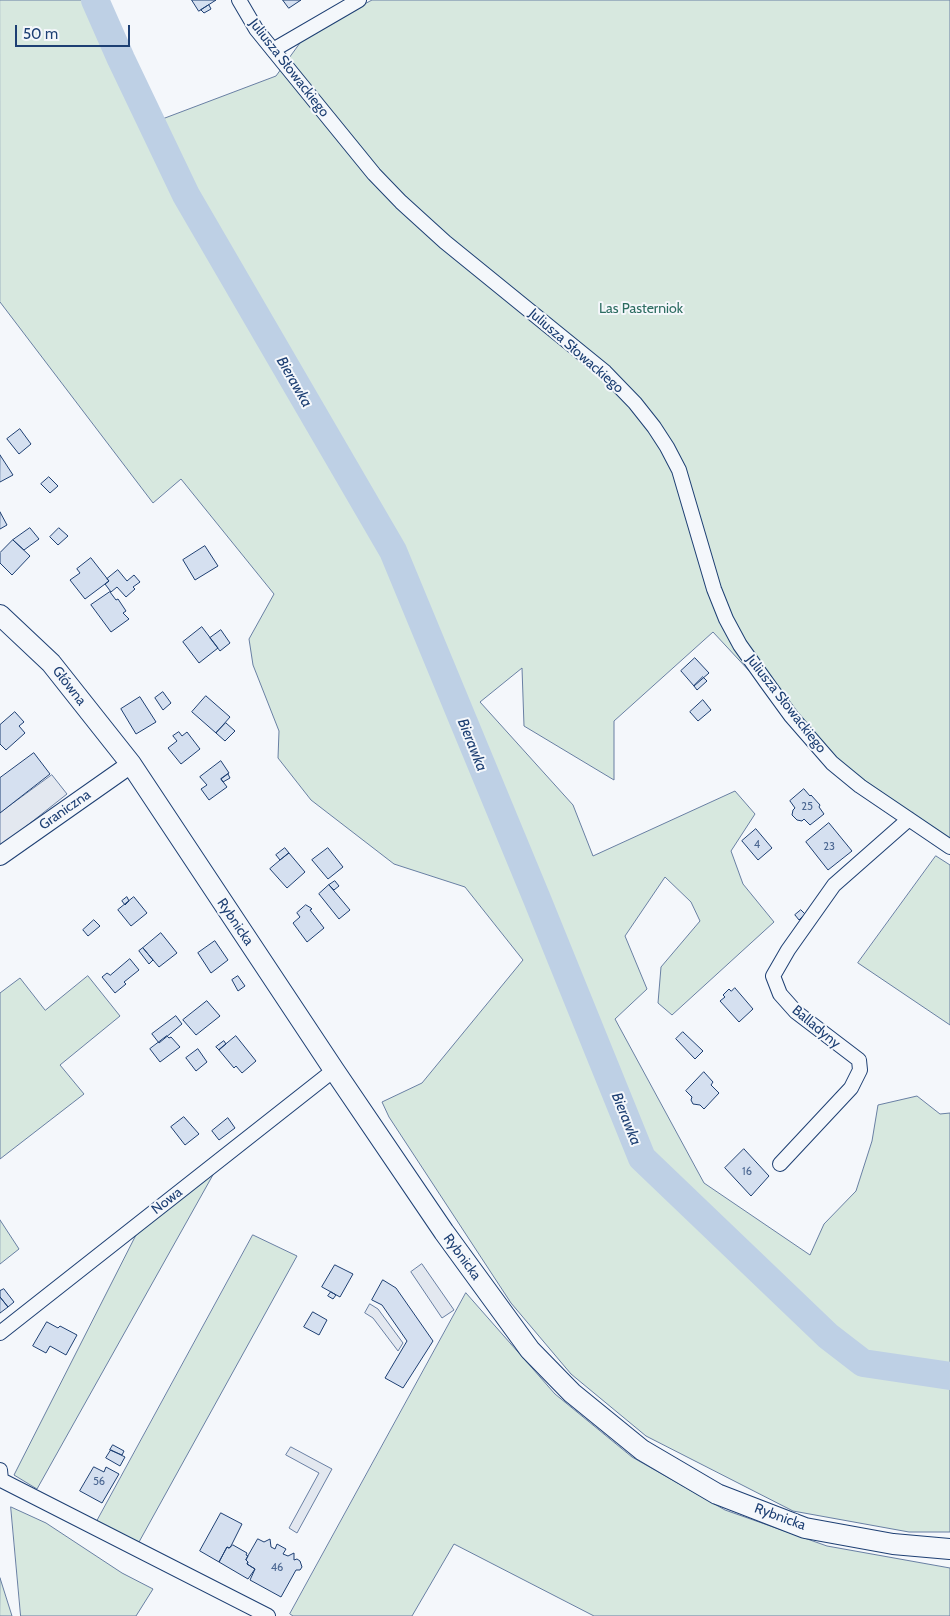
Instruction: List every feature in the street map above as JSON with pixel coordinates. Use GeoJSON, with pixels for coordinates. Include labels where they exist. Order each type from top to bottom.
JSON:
{"type":"FeatureCollection","features":[{"type":"Feature","properties":{"kind":"main road","name":"Główna"},"geometry":{"type":"LineString","coordinates":[[0,615],[51,663],[131,764]]}},
{"type":"Feature","properties":{"kind":"main road","name":"Rybnicka"},"geometry":{"type":"LineString","coordinates":[[131,764],[444,1232],[530,1350],[572,1393],[642,1450],[717,1494],[805,1528],[893,1544],[950,1549]]}},
{"type":"Feature","properties":{"kind":"street","name":"Juliusza Słowackiego"},"geometry":{"type":"LineString","coordinates":[[239,0],[256,29],[272,50],[374,174],[401,202],[445,242],[605,372],[635,403],[654,427],[679,470],[714,589],[726,619],[740,645],[766,684],[832,763],[860,786],[950,847]]}},
{"type":"Feature","properties":{"kind":"street"},"geometry":{"type":"LineString","coordinates":[[272,50],[359,0]]}},
{"type":"Feature","properties":{"kind":"street","name":"Graniczna"},"geometry":{"type":"LineString","coordinates":[[0,856],[131,764]]}},
{"type":"Feature","properties":{"kind":"street","name":"Balladyny"},"geometry":{"type":"LineString","coordinates":[[780,1164],[851,1088],[860,1070],[859,1060],[796,1012],[780,994],[773,976],[788,950],[834,885],[910,819]]}},
{"type":"Feature","properties":{"kind":"street","name":"Nowa"},"geometry":{"type":"LineString","coordinates":[[0,1333],[334,1070]]}},
{"type":"Feature","properties":{"kind":"street"},"geometry":{"type":"LineString","coordinates":[[0,1470],[2,1480],[268,1616]]}},
{"type":"Feature","properties":{"kind":"green space","name":"Las Pasterniok"},"geometry":{"type":"Polygon","coordinates":[[[0,0],[92,0],[212,252],[271,360],[262,319],[157,121],[276,76],[305,36],[372,0],[950,0],[950,840],[841,764],[791,716],[713,632],[614,721],[614,780],[524,726],[522,668],[480,702],[573,805],[593,856],[735,791],[755,814],[731,851],[743,884],[774,922],[672,1015],[658,1003],[661,967],[700,921],[691,902],[665,877],[625,936],[647,989],[615,1019],[704,1183],[810,1255],[824,1224],[856,1191],[872,1141],[878,1105],[917,1096],[940,1114],[950,1113],[950,1532],[909,1532],[793,1511],[646,1436],[571,1374],[511,1303],[389,1117],[382,1102],[422,1083],[523,960],[465,887],[394,864],[311,800],[278,758],[279,731],[253,665],[249,639],[274,594],[181,479],[153,503],[0,302],[0,0]]]}},
{"type":"Feature","properties":{"kind":"green space"},"geometry":{"type":"Polygon","coordinates":[[[936,856],[950,865],[950,1025],[858,963],[936,856]]]}},
{"type":"Feature","properties":{"kind":"green space"},"geometry":{"type":"Polygon","coordinates":[[[88,976],[120,1016],[60,1065],[84,1094],[0,1159],[0,993],[20,978],[45,1010],[88,976]]]}},
{"type":"Feature","properties":{"kind":"green space"},"geometry":{"type":"Polygon","coordinates":[[[214,1173],[37,1489],[14,1475],[138,1231],[214,1173]]]}},
{"type":"Feature","properties":{"kind":"green space"},"geometry":{"type":"Polygon","coordinates":[[[0,1220],[19,1249],[0,1264],[0,1220]]]}},
{"type":"Feature","properties":{"kind":"green space"},"geometry":{"type":"Polygon","coordinates":[[[253,1235],[297,1256],[139,1542],[96,1523],[253,1235]]]}},
{"type":"Feature","properties":{"kind":"green space"},"geometry":{"type":"Polygon","coordinates":[[[466,1293],[555,1394],[632,1457],[725,1510],[827,1546],[950,1568],[950,1616],[594,1616],[454,1544],[412,1616],[293,1616],[290,1614],[466,1293]]]}},
{"type":"Feature","properties":{"kind":"green space"},"geometry":{"type":"Polygon","coordinates":[[[11,1507],[46,1523],[122,1573],[153,1589],[136,1616],[21,1616],[11,1507]]]}},
{"type":"Feature","properties":{"kind":"green space"},"geometry":{"type":"Polygon","coordinates":[[[0,1578],[12,1616],[0,1616],[0,1578]]]}},
{"type":"Feature","properties":{"kind":"shaded area"},"geometry":{"type":"Polygon","coordinates":[[[52,775],[67,794],[0,847],[0,813],[52,775]]]}},
{"type":"Feature","properties":{"kind":"shaded area"},"geometry":{"type":"Polygon","coordinates":[[[422,1264],[454,1310],[442,1318],[411,1272],[422,1264]]]}},
{"type":"Feature","properties":{"kind":"shaded area"},"geometry":{"type":"Polygon","coordinates":[[[370,1304],[378,1309],[403,1343],[398,1351],[373,1318],[365,1313],[370,1304]]]}},
{"type":"Feature","properties":{"kind":"shaded area"},"geometry":{"type":"Polygon","coordinates":[[[291,1447],[332,1469],[297,1533],[289,1528],[319,1473],[286,1455],[291,1447]]]}},
{"type":"Feature","properties":{"kind":"building"},"geometry":{"type":"Polygon","coordinates":[[[192,0],[216,0],[199,11],[192,0]]]}},
{"type":"Feature","properties":{"kind":"building"},"geometry":{"type":"Polygon","coordinates":[[[283,0],[301,0],[289,8],[283,0]]]}},
{"type":"Feature","properties":{"kind":"building"},"geometry":{"type":"Polygon","coordinates":[[[209,5],[211,9],[204,13],[201,10],[209,5]]]}},
{"type":"Feature","properties":{"kind":"building"},"geometry":{"type":"Polygon","coordinates":[[[20,429],[31,444],[19,454],[7,439],[20,429]]]}},
{"type":"Feature","properties":{"kind":"building"},"geometry":{"type":"Polygon","coordinates":[[[0,455],[13,475],[0,482],[0,455]]]}},
{"type":"Feature","properties":{"kind":"building"},"geometry":{"type":"Polygon","coordinates":[[[49,477],[58,486],[50,493],[41,484],[49,477]]]}},
{"type":"Feature","properties":{"kind":"building"},"geometry":{"type":"Polygon","coordinates":[[[0,512],[7,525],[0,529],[0,512]]]}},
{"type":"Feature","properties":{"kind":"building"},"geometry":{"type":"Polygon","coordinates":[[[30,528],[39,539],[24,550],[13,540],[30,528]]]}},
{"type":"Feature","properties":{"kind":"building"},"geometry":{"type":"Polygon","coordinates":[[[59,528],[68,536],[58,545],[50,537],[59,528]]]}},
{"type":"Feature","properties":{"kind":"building"},"geometry":{"type":"Polygon","coordinates":[[[13,540],[30,556],[12,575],[0,563],[0,553],[13,540]]]}},
{"type":"Feature","properties":{"kind":"building"},"geometry":{"type":"Polygon","coordinates":[[[205,546],[218,566],[195,580],[183,560],[205,546]]]}},
{"type":"Feature","properties":{"kind":"building"},"geometry":{"type":"Polygon","coordinates":[[[91,558],[109,581],[85,599],[70,580],[80,573],[77,569],[91,558]]]}},
{"type":"Feature","properties":{"kind":"building"},"geometry":{"type":"Polygon","coordinates":[[[118,570],[127,581],[134,575],[140,582],[133,587],[135,589],[126,597],[117,587],[111,592],[105,584],[109,581],[107,579],[118,570]]]}},
{"type":"Feature","properties":{"kind":"building"},"geometry":{"type":"Polygon","coordinates":[[[110,592],[116,600],[118,599],[126,611],[123,613],[129,619],[111,632],[91,605],[110,592]]]}},
{"type":"Feature","properties":{"kind":"building"},"geometry":{"type":"Polygon","coordinates":[[[202,627],[218,648],[199,663],[183,642],[202,627]]]}},
{"type":"Feature","properties":{"kind":"building"},"geometry":{"type":"Polygon","coordinates":[[[221,630],[230,643],[220,651],[210,638],[221,630]]]}},
{"type":"Feature","properties":{"kind":"building"},"geometry":{"type":"Polygon","coordinates":[[[695,658],[709,673],[694,686],[681,671],[695,658]]]}},
{"type":"Feature","properties":{"kind":"building"},"geometry":{"type":"Polygon","coordinates":[[[703,677],[707,681],[697,690],[694,686],[703,677]]]}},
{"type":"Feature","properties":{"kind":"building"},"geometry":{"type":"Polygon","coordinates":[[[163,692],[171,703],[163,710],[155,698],[163,692]]]}},
{"type":"Feature","properties":{"kind":"building"},"geometry":{"type":"Polygon","coordinates":[[[206,696],[230,717],[216,733],[192,712],[206,696]]]}},
{"type":"Feature","properties":{"kind":"building"},"geometry":{"type":"Polygon","coordinates":[[[140,697],[156,722],[136,734],[121,709],[140,697]]]}},
{"type":"Feature","properties":{"kind":"building"},"geometry":{"type":"Polygon","coordinates":[[[703,700],[711,710],[698,721],[690,712],[703,700]]]}},
{"type":"Feature","properties":{"kind":"building"},"geometry":{"type":"Polygon","coordinates":[[[15,712],[24,722],[19,726],[25,733],[6,750],[0,744],[0,725],[15,712]]]}},
{"type":"Feature","properties":{"kind":"building"},"geometry":{"type":"Polygon","coordinates":[[[226,723],[235,731],[225,741],[216,733],[226,723]]]}},
{"type":"Feature","properties":{"kind":"building"},"geometry":{"type":"Polygon","coordinates":[[[179,732],[182,736],[187,732],[200,749],[181,764],[168,748],[177,741],[173,736],[179,732]]]}},
{"type":"Feature","properties":{"kind":"building"},"geometry":{"type":"Polygon","coordinates":[[[34,753],[50,774],[0,813],[0,778],[34,753]]]}},
{"type":"Feature","properties":{"kind":"building"},"geometry":{"type":"Polygon","coordinates":[[[221,761],[229,773],[221,779],[227,787],[209,800],[201,789],[207,785],[200,777],[221,761]]]}},
{"type":"Feature","properties":{"kind":"building"},"geometry":{"type":"Polygon","coordinates":[[[228,774],[230,778],[223,782],[221,779],[228,774]]]}},
{"type":"Feature","properties":{"kind":"building"},"geometry":{"type":"Polygon","coordinates":[[[804,789],[820,805],[819,807],[824,814],[810,825],[804,819],[802,821],[797,820],[792,815],[795,808],[790,801],[804,789]]]}},
{"type":"Feature","properties":{"kind":"building"},"geometry":{"type":"Polygon","coordinates":[[[829,823],[852,851],[828,870],[806,842],[829,823]]]}},
{"type":"Feature","properties":{"kind":"building"},"geometry":{"type":"Polygon","coordinates":[[[756,829],[772,848],[758,860],[742,841],[756,829]]]}},
{"type":"Feature","properties":{"kind":"building"},"geometry":{"type":"Polygon","coordinates":[[[285,848],[289,853],[280,860],[276,855],[285,848]]]}},
{"type":"Feature","properties":{"kind":"building"},"geometry":{"type":"Polygon","coordinates":[[[328,848],[343,867],[328,879],[312,860],[328,848]]]}},
{"type":"Feature","properties":{"kind":"building"},"geometry":{"type":"Polygon","coordinates":[[[289,853],[305,872],[287,888],[270,869],[289,853]]]}},
{"type":"Feature","properties":{"kind":"building"},"geometry":{"type":"Polygon","coordinates":[[[335,881],[339,886],[334,890],[329,885],[335,881]]]}},
{"type":"Feature","properties":{"kind":"building"},"geometry":{"type":"Polygon","coordinates":[[[329,885],[350,910],[339,919],[319,894],[329,885]]]}},
{"type":"Feature","properties":{"kind":"building"},"geometry":{"type":"Polygon","coordinates":[[[127,897],[129,901],[125,905],[122,901],[127,897]]]}},
{"type":"Feature","properties":{"kind":"building"},"geometry":{"type":"Polygon","coordinates":[[[134,897],[147,913],[131,926],[118,910],[134,897]]]}},
{"type":"Feature","properties":{"kind":"building"},"geometry":{"type":"Polygon","coordinates":[[[306,905],[312,909],[310,910],[324,928],[307,942],[293,923],[300,917],[297,913],[306,905]]]}},
{"type":"Feature","properties":{"kind":"building"},"geometry":{"type":"Polygon","coordinates":[[[801,910],[805,914],[799,920],[795,915],[801,910]]]}},
{"type":"Feature","properties":{"kind":"building"},"geometry":{"type":"Polygon","coordinates":[[[94,920],[100,926],[88,936],[83,930],[94,920]]]}},
{"type":"Feature","properties":{"kind":"building"},"geometry":{"type":"Polygon","coordinates":[[[161,933],[177,953],[159,967],[143,948],[161,933]]]}},
{"type":"Feature","properties":{"kind":"building"},"geometry":{"type":"Polygon","coordinates":[[[215,941],[228,960],[211,973],[198,953],[215,941]]]}},
{"type":"Feature","properties":{"kind":"building"},"geometry":{"type":"Polygon","coordinates":[[[143,948],[153,960],[149,964],[139,951],[143,948]]]}},
{"type":"Feature","properties":{"kind":"building"},"geometry":{"type":"Polygon","coordinates":[[[130,959],[139,970],[124,982],[126,984],[115,993],[102,977],[107,973],[110,975],[130,959]]]}},
{"type":"Feature","properties":{"kind":"building"},"geometry":{"type":"Polygon","coordinates":[[[238,976],[245,986],[238,991],[232,980],[238,976]]]}},
{"type":"Feature","properties":{"kind":"building"},"geometry":{"type":"Polygon","coordinates":[[[735,988],[753,1009],[739,1022],[720,1001],[725,997],[723,995],[729,989],[731,991],[735,988]]]}},
{"type":"Feature","properties":{"kind":"building"},"geometry":{"type":"Polygon","coordinates":[[[207,1001],[220,1016],[196,1035],[183,1020],[207,1001]]]}},
{"type":"Feature","properties":{"kind":"building"},"geometry":{"type":"Polygon","coordinates":[[[176,1016],[182,1024],[159,1043],[152,1034],[176,1016]]]}},
{"type":"Feature","properties":{"kind":"building"},"geometry":{"type":"Polygon","coordinates":[[[683,1032],[703,1051],[695,1059],[676,1039],[683,1032]]]}},
{"type":"Feature","properties":{"kind":"building"},"geometry":{"type":"Polygon","coordinates":[[[167,1036],[171,1037],[180,1047],[160,1062],[150,1049],[167,1036]]]}},
{"type":"Feature","properties":{"kind":"building"},"geometry":{"type":"Polygon","coordinates":[[[236,1036],[256,1061],[242,1073],[236,1066],[234,1068],[219,1050],[236,1036]]]}},
{"type":"Feature","properties":{"kind":"building"},"geometry":{"type":"Polygon","coordinates":[[[224,1041],[226,1044],[219,1050],[216,1047],[224,1041]]]}},
{"type":"Feature","properties":{"kind":"building"},"geometry":{"type":"Polygon","coordinates":[[[198,1049],[207,1062],[196,1071],[186,1058],[198,1049]]]}},
{"type":"Feature","properties":{"kind":"building"},"geometry":{"type":"Polygon","coordinates":[[[704,1072],[713,1082],[711,1085],[719,1093],[704,1109],[700,1105],[693,1104],[692,1097],[686,1091],[704,1072]]]}},
{"type":"Feature","properties":{"kind":"building"},"geometry":{"type":"Polygon","coordinates":[[[184,1117],[199,1134],[185,1145],[171,1127],[184,1117]]]}},
{"type":"Feature","properties":{"kind":"building"},"geometry":{"type":"Polygon","coordinates":[[[228,1118],[235,1128],[219,1140],[212,1131],[228,1118]]]}},
{"type":"Feature","properties":{"kind":"building"},"geometry":{"type":"Polygon","coordinates":[[[744,1149],[769,1176],[751,1196],[725,1168],[744,1149]]]}},
{"type":"Feature","properties":{"kind":"building"},"geometry":{"type":"Polygon","coordinates":[[[335,1265],[353,1274],[340,1297],[322,1287],[335,1265]]]}},
{"type":"Feature","properties":{"kind":"building"},"geometry":{"type":"Polygon","coordinates":[[[383,1280],[396,1288],[433,1341],[403,1388],[385,1378],[407,1341],[382,1305],[372,1300],[383,1280]]]}},
{"type":"Feature","properties":{"kind":"building"},"geometry":{"type":"Polygon","coordinates":[[[4,1289],[14,1302],[8,1307],[0,1297],[0,1291],[4,1289]]]}},
{"type":"Feature","properties":{"kind":"building"},"geometry":{"type":"Polygon","coordinates":[[[331,1292],[336,1295],[333,1299],[328,1296],[331,1292]]]}},
{"type":"Feature","properties":{"kind":"building"},"geometry":{"type":"Polygon","coordinates":[[[0,1297],[8,1307],[0,1313],[0,1297]]]}},
{"type":"Feature","properties":{"kind":"building"},"geometry":{"type":"Polygon","coordinates":[[[313,1312],[327,1320],[319,1335],[304,1327],[313,1312]]]}},
{"type":"Feature","properties":{"kind":"building"},"geometry":{"type":"Polygon","coordinates":[[[47,1322],[77,1335],[66,1355],[50,1346],[46,1353],[33,1346],[47,1322]]]}},
{"type":"Feature","properties":{"kind":"building"},"geometry":{"type":"Polygon","coordinates":[[[113,1445],[124,1451],[122,1455],[110,1450],[113,1445]]]}},
{"type":"Feature","properties":{"kind":"building"},"geometry":{"type":"Polygon","coordinates":[[[111,1450],[125,1457],[120,1466],[106,1458],[111,1450]]]}},
{"type":"Feature","properties":{"kind":"building"},"geometry":{"type":"Polygon","coordinates":[[[94,1467],[104,1472],[106,1467],[119,1474],[102,1503],[80,1491],[94,1467]]]}},
{"type":"Feature","properties":{"kind":"building"},"geometry":{"type":"Polygon","coordinates":[[[221,1513],[242,1524],[231,1546],[227,1547],[219,1562],[200,1551],[221,1513]]]}},
{"type":"Feature","properties":{"kind":"building"},"geometry":{"type":"Polygon","coordinates":[[[258,1539],[264,1542],[270,1539],[271,1547],[275,1549],[277,1544],[286,1549],[283,1554],[288,1556],[294,1553],[294,1560],[300,1561],[302,1567],[300,1570],[296,1570],[281,1597],[250,1580],[255,1569],[247,1564],[246,1560],[258,1539]]]}},
{"type":"Feature","properties":{"kind":"building"},"geometry":{"type":"Polygon","coordinates":[[[233,1545],[247,1553],[247,1564],[255,1569],[248,1579],[219,1562],[227,1547],[229,1548],[233,1545]]]}},
{"type":"Feature","properties":{"kind":"waterway","name":"Bierawka"},"geometry":{"type":"LineString","coordinates":[[95,0],[186,195],[393,551],[642,1158],[828,1336],[863,1363],[950,1376]]}}]}
